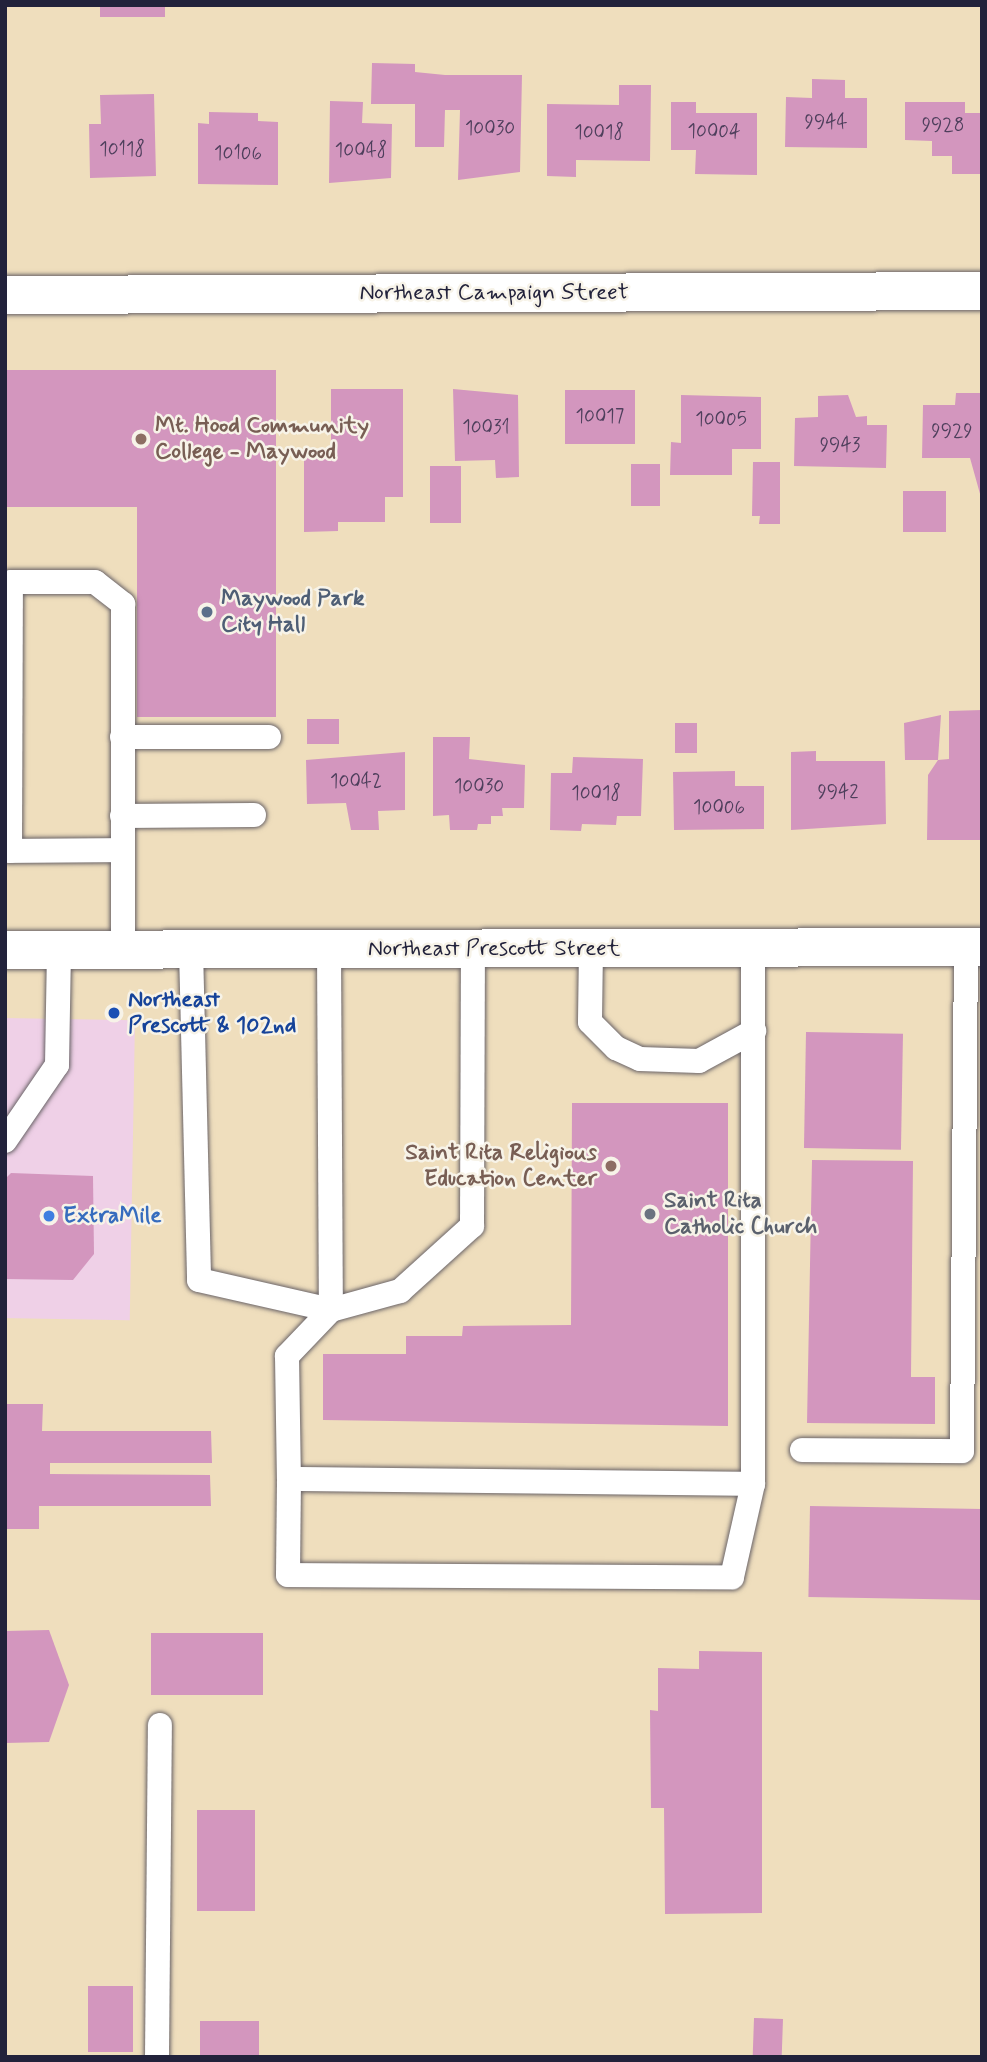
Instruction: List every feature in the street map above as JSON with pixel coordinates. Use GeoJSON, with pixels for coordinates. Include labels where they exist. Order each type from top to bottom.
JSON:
{"type":"FeatureCollection","features":[{"type":"Feature","properties":{"kind":"street","name":"Northeast Campaign Street"},"geometry":{"type":"LineString","coordinates":[[5,295],[982,291]]}},
{"type":"Feature","properties":{"kind":"street","name":"Northeast Prescott Street"},"geometry":{"type":"LineString","coordinates":[[5,950],[974,947]]}},
{"type":"Feature","properties":{"kind":"lane"},"geometry":{"type":"LineString","coordinates":[[123,849],[10,851],[12,582],[95,582],[123,604],[122,737],[123,849],[123,949]]}},
{"type":"Feature","properties":{"kind":"lane"},"geometry":{"type":"LineString","coordinates":[[122,737],[269,737]]}},
{"type":"Feature","properties":{"kind":"lane"},"geometry":{"type":"LineString","coordinates":[[122,816],[254,815]]}},
{"type":"Feature","properties":{"kind":"lane"},"geometry":{"type":"LineString","coordinates":[[802,1450],[962,1451],[974,947]]}},
{"type":"Feature","properties":{"kind":"lane"},"geometry":{"type":"LineString","coordinates":[[191,948],[199,1280],[331,1310],[400,1291],[472,1226],[473,949]]}},
{"type":"Feature","properties":{"kind":"lane"},"geometry":{"type":"LineString","coordinates":[[328,948],[331,1310],[287,1356],[288,1574],[732,1577],[753,1484],[753,948]]}},
{"type":"Feature","properties":{"kind":"lane"},"geometry":{"type":"LineString","coordinates":[[5,1141],[57,1065],[60,949]]}},
{"type":"Feature","properties":{"kind":"lane"},"geometry":{"type":"LineString","coordinates":[[592,949],[590,1022],[616,1048],[640,1059],[699,1061],[754,1031]]}},
{"type":"Feature","properties":{"kind":"lane"},"geometry":{"type":"LineString","coordinates":[[289,1479],[753,1484]]}},
{"type":"Feature","properties":{"kind":"lane"},"geometry":{"type":"LineString","coordinates":[[157,2057],[160,1725]]}},
{"type":"Feature","properties":{"kind":"shaded area"},"geometry":{"type":"Polygon","coordinates":[[[5,1018],[135,1020],[130,1320],[5,1318],[5,1018]]]}},
{"type":"Feature","properties":{"kind":"building"},"geometry":{"type":"Polygon","coordinates":[[[100,5],[165,5],[165,17],[100,17],[100,5]]]}},
{"type":"Feature","properties":{"kind":"building"},"geometry":{"type":"Polygon","coordinates":[[[372,63],[415,64],[415,72],[445,75],[522,75],[520,172],[458,180],[460,110],[445,110],[444,147],[415,147],[415,104],[371,104],[372,63]]]}},
{"type":"Feature","properties":{"kind":"building"},"geometry":{"type":"Polygon","coordinates":[[[812,79],[845,80],[845,98],[867,98],[867,148],[785,147],[786,97],[812,98],[812,79]]]}},
{"type":"Feature","properties":{"kind":"building"},"geometry":{"type":"Polygon","coordinates":[[[619,85],[651,85],[650,161],[576,160],[576,177],[547,176],[547,104],[619,105],[619,85]]]}},
{"type":"Feature","properties":{"kind":"building"},"geometry":{"type":"Polygon","coordinates":[[[154,94],[156,176],[90,178],[89,124],[101,124],[100,95],[154,94]]]}},
{"type":"Feature","properties":{"kind":"building"},"geometry":{"type":"Polygon","coordinates":[[[330,101],[363,102],[362,123],[392,124],[391,178],[329,183],[330,101]]]}},
{"type":"Feature","properties":{"kind":"building"},"geometry":{"type":"Polygon","coordinates":[[[671,102],[696,102],[696,113],[757,113],[757,175],[695,174],[696,150],[671,150],[671,102]]]}},
{"type":"Feature","properties":{"kind":"building"},"geometry":{"type":"Polygon","coordinates":[[[905,102],[965,102],[965,113],[982,113],[982,174],[952,174],[952,156],[932,156],[932,141],[905,140],[905,102]]]}},
{"type":"Feature","properties":{"kind":"building"},"geometry":{"type":"Polygon","coordinates":[[[209,112],[258,113],[258,121],[278,122],[278,185],[198,184],[198,123],[209,124],[209,112]]]}},
{"type":"Feature","properties":{"kind":"building"},"geometry":{"type":"Polygon","coordinates":[[[5,370],[276,370],[276,717],[137,717],[137,507],[5,507],[5,370]]]}},
{"type":"Feature","properties":{"kind":"building"},"geometry":{"type":"Polygon","coordinates":[[[331,389],[403,389],[403,497],[385,497],[385,522],[338,522],[338,531],[304,532],[304,449],[331,449],[331,389]]]}},
{"type":"Feature","properties":{"kind":"building"},"geometry":{"type":"Polygon","coordinates":[[[453,389],[518,395],[519,477],[496,478],[495,460],[455,461],[453,389]]]}},
{"type":"Feature","properties":{"kind":"building"},"geometry":{"type":"Polygon","coordinates":[[[565,390],[635,390],[635,444],[565,444],[565,390]]]}},
{"type":"Feature","properties":{"kind":"building"},"geometry":{"type":"Polygon","coordinates":[[[956,393],[982,393],[982,501],[970,458],[922,458],[923,405],[955,405],[956,393]]]}},
{"type":"Feature","properties":{"kind":"building"},"geometry":{"type":"Polygon","coordinates":[[[681,395],[761,397],[761,449],[732,449],[732,475],[670,475],[671,442],[681,443],[681,395]]]}},
{"type":"Feature","properties":{"kind":"building"},"geometry":{"type":"Polygon","coordinates":[[[848,395],[856,417],[867,416],[867,425],[887,425],[886,468],[794,466],[795,418],[818,417],[818,396],[848,395]]]}},
{"type":"Feature","properties":{"kind":"building"},"geometry":{"type":"Polygon","coordinates":[[[753,462],[780,462],[780,524],[759,524],[760,516],[752,516],[753,462]]]}},
{"type":"Feature","properties":{"kind":"building"},"geometry":{"type":"Polygon","coordinates":[[[631,464],[660,464],[660,506],[631,506],[631,464]]]}},
{"type":"Feature","properties":{"kind":"building"},"geometry":{"type":"Polygon","coordinates":[[[430,466],[461,466],[461,523],[430,523],[430,466]]]}},
{"type":"Feature","properties":{"kind":"building"},"geometry":{"type":"Polygon","coordinates":[[[903,491],[946,491],[946,532],[903,532],[903,491]]]}},
{"type":"Feature","properties":{"kind":"building"},"geometry":{"type":"Polygon","coordinates":[[[982,710],[982,840],[927,840],[928,775],[938,760],[949,759],[949,711],[982,710]]]}},
{"type":"Feature","properties":{"kind":"building"},"geometry":{"type":"Polygon","coordinates":[[[941,715],[938,760],[905,760],[904,723],[941,715]]]}},
{"type":"Feature","properties":{"kind":"building"},"geometry":{"type":"Polygon","coordinates":[[[307,719],[339,719],[339,744],[307,744],[307,719]]]}},
{"type":"Feature","properties":{"kind":"building"},"geometry":{"type":"Polygon","coordinates":[[[675,723],[697,723],[697,753],[675,753],[675,723]]]}},
{"type":"Feature","properties":{"kind":"building"},"geometry":{"type":"Polygon","coordinates":[[[433,737],[470,737],[469,759],[525,765],[524,808],[502,808],[503,816],[491,816],[491,824],[478,824],[477,830],[450,830],[449,815],[433,816],[433,737]]]}},
{"type":"Feature","properties":{"kind":"building"},"geometry":{"type":"Polygon","coordinates":[[[816,751],[816,761],[885,761],[886,824],[791,830],[791,752],[816,751]]]}},
{"type":"Feature","properties":{"kind":"building"},"geometry":{"type":"Polygon","coordinates":[[[405,752],[405,810],[378,811],[379,830],[351,830],[346,803],[307,804],[306,760],[405,752]]]}},
{"type":"Feature","properties":{"kind":"building"},"geometry":{"type":"Polygon","coordinates":[[[573,757],[643,759],[641,816],[617,816],[616,825],[582,824],[581,831],[550,830],[551,773],[572,773],[573,757]]]}},
{"type":"Feature","properties":{"kind":"building"},"geometry":{"type":"Polygon","coordinates":[[[735,771],[735,786],[764,786],[764,829],[674,830],[673,772],[735,771]]]}},
{"type":"Feature","properties":{"kind":"building"},"geometry":{"type":"Polygon","coordinates":[[[806,1032],[903,1034],[901,1150],[804,1148],[806,1032]]]}},
{"type":"Feature","properties":{"kind":"building","name":"Saint Rita Catholic Church"},"geometry":{"type":"Polygon","coordinates":[[[572,1103],[728,1103],[728,1426],[323,1420],[323,1354],[406,1354],[406,1336],[462,1336],[463,1326],[571,1325],[572,1103]]]}},
{"type":"Feature","properties":{"kind":"building"},"geometry":{"type":"Polygon","coordinates":[[[812,1160],[913,1161],[911,1377],[935,1377],[935,1424],[807,1423],[812,1160]]]}},
{"type":"Feature","properties":{"kind":"building","name":"ExtraMile"},"geometry":{"type":"Polygon","coordinates":[[[11,1173],[93,1176],[94,1254],[73,1280],[5,1279],[5,1179],[11,1173]]]}},
{"type":"Feature","properties":{"kind":"building"},"geometry":{"type":"Polygon","coordinates":[[[5,1404],[43,1404],[42,1431],[211,1431],[212,1463],[50,1463],[50,1474],[210,1475],[211,1506],[39,1506],[39,1529],[5,1529],[5,1404]]]}},
{"type":"Feature","properties":{"kind":"building"},"geometry":{"type":"Polygon","coordinates":[[[810,1506],[982,1509],[980,1600],[808,1597],[810,1506]]]}},
{"type":"Feature","properties":{"kind":"building"},"geometry":{"type":"Polygon","coordinates":[[[49,1630],[69,1685],[49,1742],[5,1743],[5,1631],[49,1630]]]}},
{"type":"Feature","properties":{"kind":"building"},"geometry":{"type":"Polygon","coordinates":[[[151,1633],[263,1633],[263,1695],[151,1695],[151,1633]]]}},
{"type":"Feature","properties":{"kind":"building"},"geometry":{"type":"Polygon","coordinates":[[[699,1651],[762,1652],[762,1913],[665,1914],[664,1808],[651,1808],[650,1710],[658,1711],[658,1668],[699,1669],[699,1651]]]}},
{"type":"Feature","properties":{"kind":"building"},"geometry":{"type":"Polygon","coordinates":[[[197,1810],[255,1810],[255,1911],[197,1911],[197,1810]]]}},
{"type":"Feature","properties":{"kind":"building"},"geometry":{"type":"Polygon","coordinates":[[[88,1986],[133,1986],[133,2052],[88,2052],[88,1986]]]}},
{"type":"Feature","properties":{"kind":"building"},"geometry":{"type":"Polygon","coordinates":[[[754,2018],[783,2019],[782,2057],[753,2056],[754,2018]]]}},
{"type":"Feature","properties":{"kind":"building"},"geometry":{"type":"Polygon","coordinates":[[[200,2021],[259,2021],[259,2057],[200,2057],[200,2021]]]}},
{"type":"Feature","properties":{"kind":"place","name":"Mt. Hood Community College - Maywood"},"geometry":{"type":"Point","coordinates":[141,439]}},
{"type":"Feature","properties":{"kind":"place","name":"Maywood Park City Hall"},"geometry":{"type":"Point","coordinates":[207,612]}},
{"type":"Feature","properties":{"kind":"place","name":"Northeast Prescott & 102nd"},"geometry":{"type":"Point","coordinates":[114,1013]}},
{"type":"Feature","properties":{"kind":"place","name":"Saint Rita Religious Education Center"},"geometry":{"type":"Point","coordinates":[611,1166]}},
{"type":"Feature","properties":{"kind":"place","name":"Saint Rita Catholic Church"},"geometry":{"type":"Point","coordinates":[650,1214]}},
{"type":"Feature","properties":{"kind":"place","name":"ExtraMile"},"geometry":{"type":"Point","coordinates":[49,1216]}}]}
